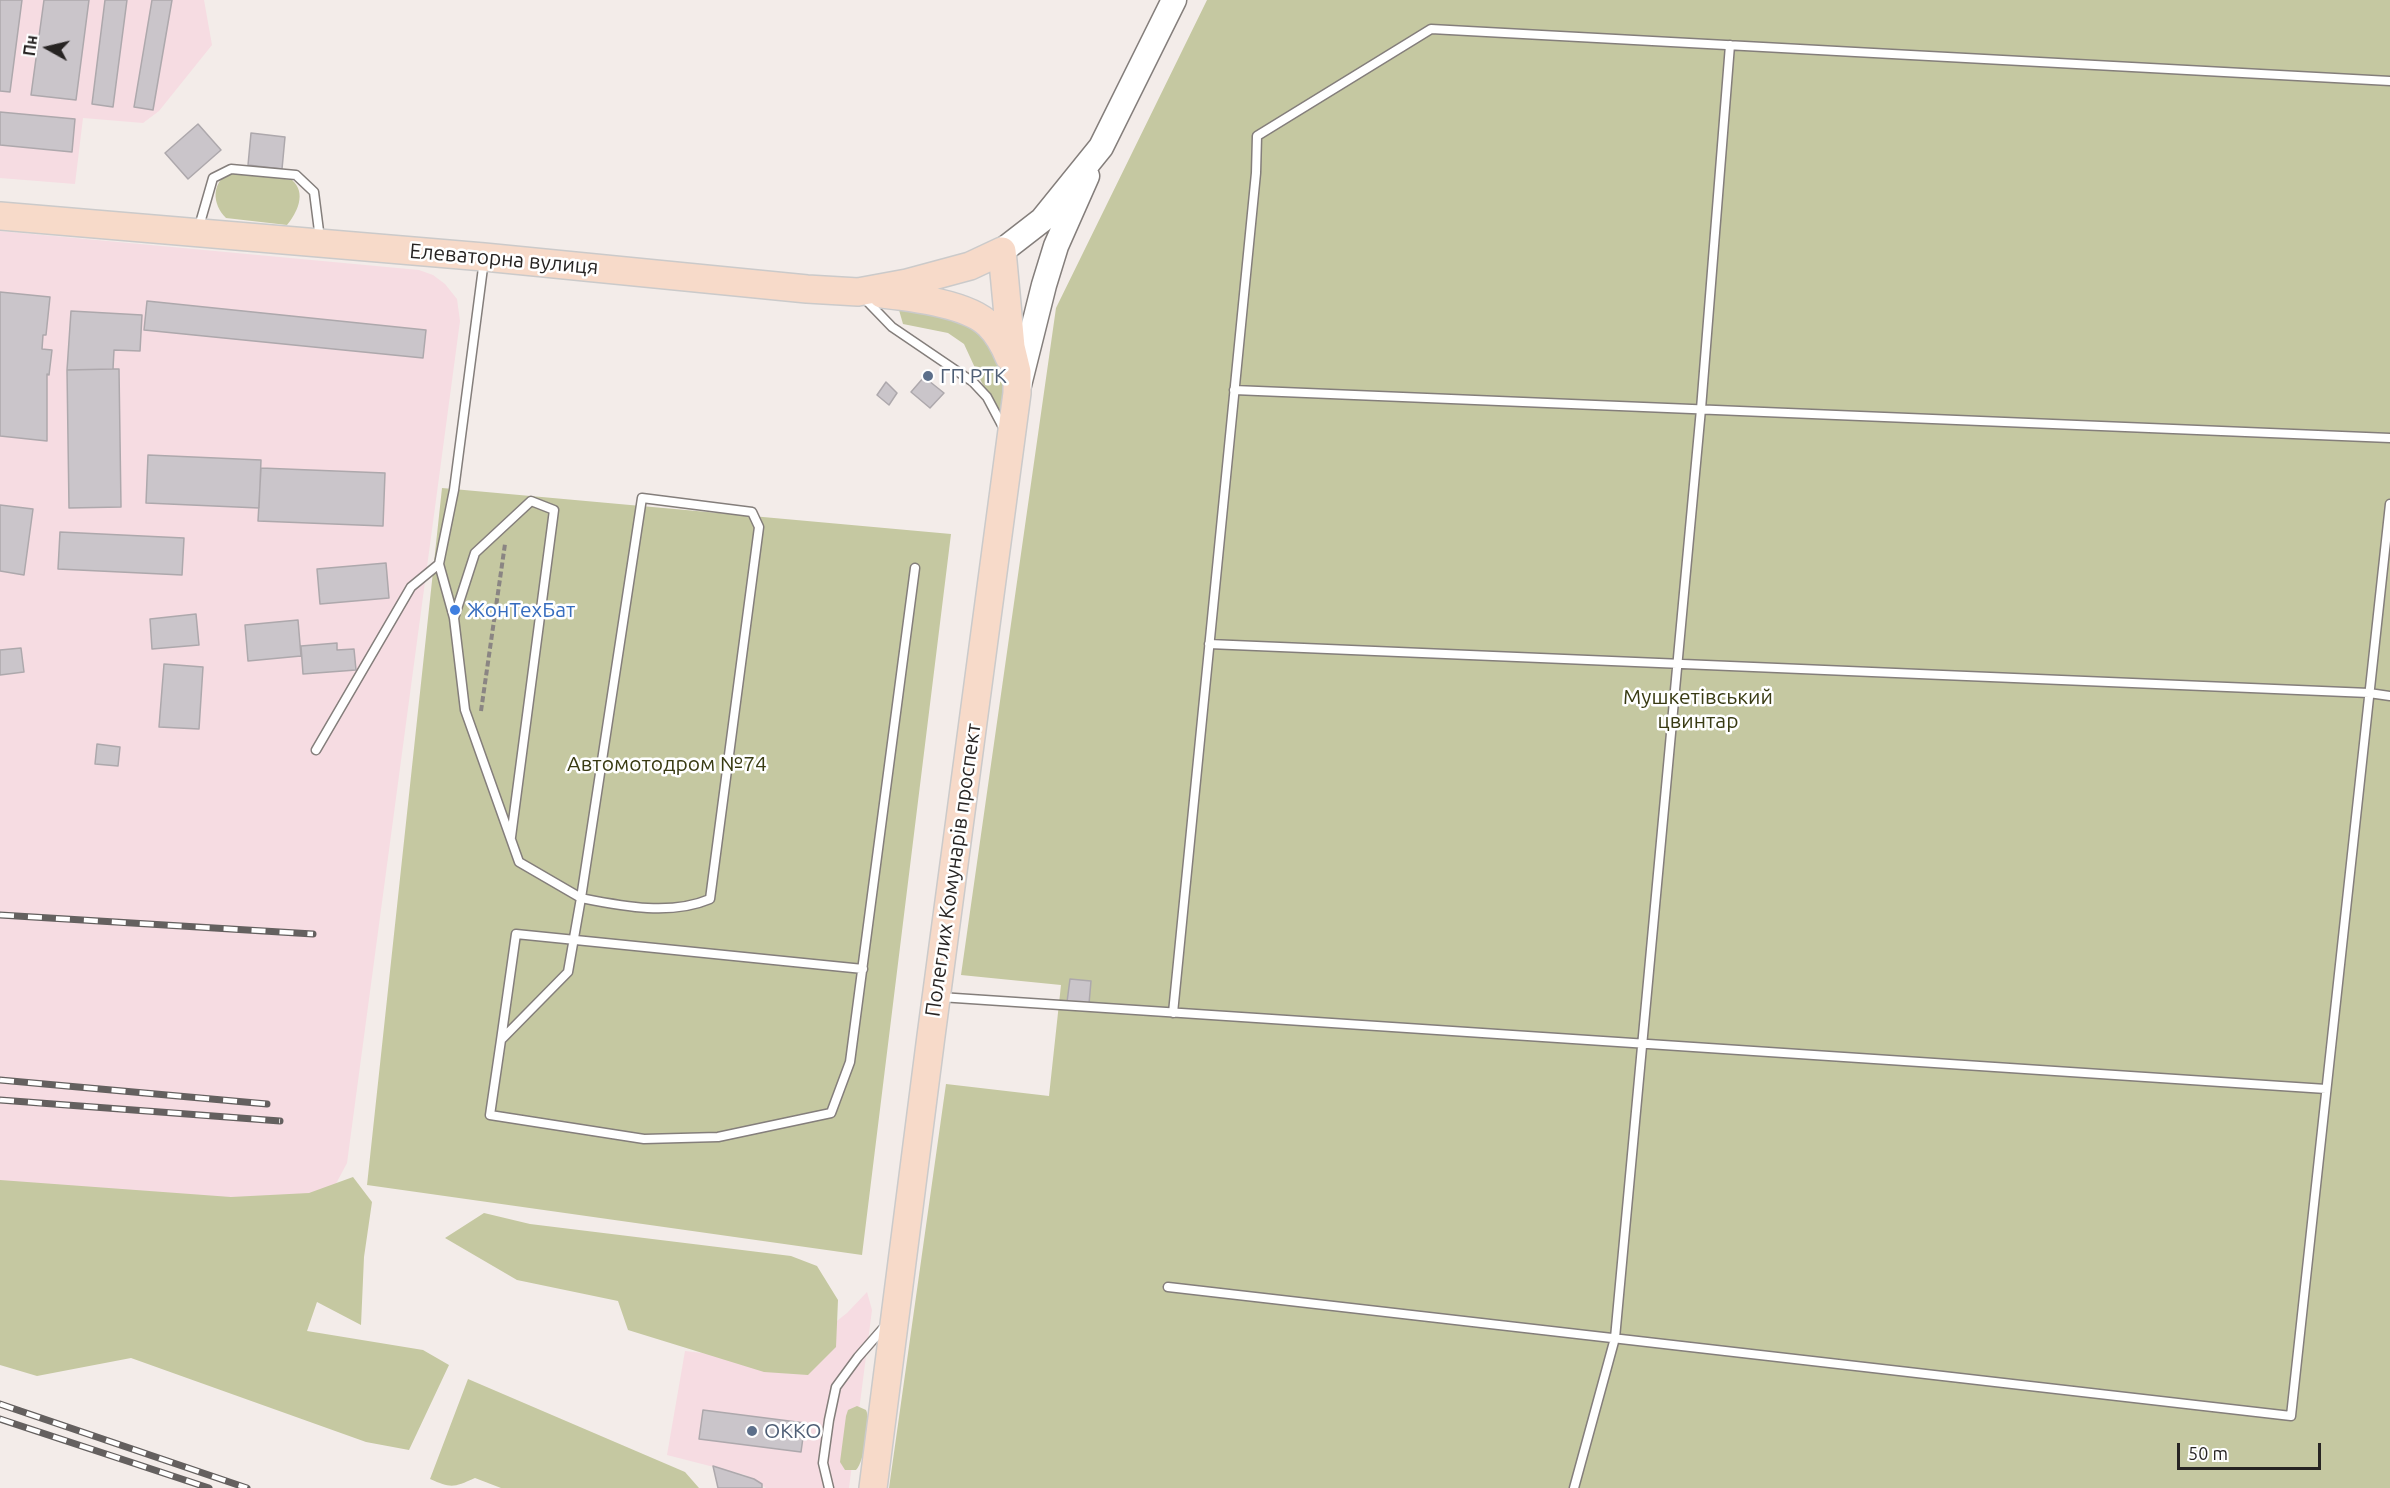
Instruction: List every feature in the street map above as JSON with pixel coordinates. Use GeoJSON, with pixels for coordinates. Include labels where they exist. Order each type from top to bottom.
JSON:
{"type":"FeatureCollection","features":[{"type":"Feature","properties":{"kind":"main road"},"geometry":{"type":"LineString","coordinates":[[1017,393],[1056,246],[1101,147],[1174,0]]}},
{"type":"Feature","properties":{"kind":"main road"},"geometry":{"type":"LineString","coordinates":[[1002,251],[1042,220],[1101,147]]}},
{"type":"Feature","properties":{"kind":"main road","name":"Елеваторна вулиця"},"geometry":{"type":"LineString","coordinates":[[0,216],[484,257],[795,288],[858,292],[943,274],[970,266],[1002,251]]}},
{"type":"Feature","properties":{"kind":"main road","name":"Полеглих Комунарів проспект"},"geometry":{"type":"LineString","coordinates":[[873,1488],[1017,393],[1017,372],[1011,347],[1002,251]]}},
{"type":"Feature","properties":{"kind":"main road"},"geometry":{"type":"LineString","coordinates":[[858,292],[908,297],[959,309],[980,317],[1005,347],[1017,393]]}},
{"type":"Feature","properties":{"kind":"lane"},"geometry":{"type":"LineString","coordinates":[[1173,1013],[1256,173],[1257,136],[1431,29],[2390,81]]}},
{"type":"Feature","properties":{"kind":"lane"},"geometry":{"type":"LineString","coordinates":[[1574,1488],[1615,1338],[1701,409],[1730,45]]}},
{"type":"Feature","properties":{"kind":"lane"},"geometry":{"type":"LineString","coordinates":[[198,233],[213,178],[231,169],[296,175],[314,192],[320,243]]}},
{"type":"Feature","properties":{"kind":"lane"},"geometry":{"type":"LineString","coordinates":[[484,257],[454,490],[440,564],[453,618],[465,710],[519,862],[581,898],[627,907],[692,906],[710,899],[759,527],[752,512],[642,498],[581,898],[568,972],[501,1040]]}},
{"type":"Feature","properties":{"kind":"lane"},"geometry":{"type":"LineString","coordinates":[[858,292],[892,327],[973,382],[987,397],[1011,442]]}},
{"type":"Feature","properties":{"kind":"lane"},"geometry":{"type":"LineString","coordinates":[[1234,390],[2390,438]]}},
{"type":"Feature","properties":{"kind":"lane"},"geometry":{"type":"LineString","coordinates":[[453,618],[475,552],[531,501],[554,510],[511,840]]}},
{"type":"Feature","properties":{"kind":"lane"},"geometry":{"type":"LineString","coordinates":[[1168,1287],[2291,1416],[2390,504]]}},
{"type":"Feature","properties":{"kind":"lane"},"geometry":{"type":"LineString","coordinates":[[316,750],[411,587],[440,564]]}},
{"type":"Feature","properties":{"kind":"lane"},"geometry":{"type":"LineString","coordinates":[[862,969],[516,934],[490,1115],[644,1139],[718,1137],[831,1113],[850,1062],[915,567]]}},
{"type":"Feature","properties":{"kind":"lane"},"geometry":{"type":"LineString","coordinates":[[1209,644],[2369,693],[2390,696]]}},
{"type":"Feature","properties":{"kind":"lane"},"geometry":{"type":"LineString","coordinates":[[936,997],[2326,1089]]}},
{"type":"Feature","properties":{"kind":"lane"},"geometry":{"type":"LineString","coordinates":[[829,1488],[823,1463],[828,1420],[836,1388],[858,1357],[895,1316]]}},
{"type":"Feature","properties":{"kind":"path"},"geometry":{"type":"LineString","coordinates":[[476,742],[509,521]]}},
{"type":"Feature","properties":{"kind":"shaded area"},"geometry":{"type":"Polygon","coordinates":[[[0,0],[204,0],[212,45],[159,111],[143,123],[83,118],[75,184],[0,178],[0,0]]]}},
{"type":"Feature","properties":{"kind":"shaded area"},"geometry":{"type":"Polygon","coordinates":[[[0,231],[419,270],[433,275],[445,284],[457,299],[460,321],[347,1163],[329,1197],[0,1210],[0,231]]]}},
{"type":"Feature","properties":{"kind":"shaded area","name":"ОККО"},"geometry":{"type":"Polygon","coordinates":[[[867,1292],[872,1310],[849,1488],[766,1488],[745,1475],[667,1455],[685,1351],[737,1357],[828,1328],[847,1313],[867,1292]]]}},
{"type":"Feature","properties":{"kind":"green space","name":"Мушкетівський цвинтар"},"geometry":{"type":"Polygon","coordinates":[[[1207,0],[2390,0],[2390,1488],[889,1488],[946,1084],[1049,1096],[1061,985],[961,975],[1056,308],[1207,0]]]}},
{"type":"Feature","properties":{"kind":"green space"},"geometry":{"type":"Polygon","coordinates":[[[230,172],[292,180],[297,185],[300,197],[297,209],[287,225],[226,218],[218,206],[216,194],[219,182],[230,172]]]}},
{"type":"Feature","properties":{"kind":"green space"},"geometry":{"type":"Polygon","coordinates":[[[899,310],[956,317],[972,323],[983,331],[992,341],[1001,366],[1003,395],[1000,422],[964,344],[948,333],[903,324],[899,310]]]}},
{"type":"Feature","properties":{"kind":"green space","name":"Автомотодром №74"},"geometry":{"type":"Polygon","coordinates":[[[442,488],[951,534],[862,1255],[367,1185],[442,488]]]}},
{"type":"Feature","properties":{"kind":"green space"},"geometry":{"type":"Polygon","coordinates":[[[353,1177],[372,1202],[364,1257],[361,1325],[317,1302],[307,1331],[423,1350],[449,1365],[409,1450],[366,1442],[131,1358],[37,1376],[0,1365],[0,1180],[231,1197],[309,1193],[353,1177]]]}},
{"type":"Feature","properties":{"kind":"green space"},"geometry":{"type":"Polygon","coordinates":[[[484,1213],[530,1224],[791,1256],[817,1266],[838,1300],[836,1347],[808,1375],[764,1372],[628,1330],[618,1301],[517,1280],[445,1238],[484,1213]]]}},
{"type":"Feature","properties":{"kind":"green space"},"geometry":{"type":"Polygon","coordinates":[[[468,1379],[685,1472],[699,1488],[501,1488],[475,1478],[452,1486],[430,1479],[468,1379]]]}},
{"type":"Feature","properties":{"kind":"green space"},"geometry":{"type":"Polygon","coordinates":[[[857,1406],[866,1410],[868,1422],[866,1441],[859,1466],[856,1470],[845,1470],[840,1462],[846,1416],[848,1410],[857,1406]]]}},
{"type":"Feature","properties":{"kind":"building"},"geometry":{"type":"Polygon","coordinates":[[[0,0],[22,0],[10,92],[0,91],[0,0]]]}},
{"type":"Feature","properties":{"kind":"building"},"geometry":{"type":"Polygon","coordinates":[[[44,0],[89,0],[76,100],[31,95],[44,0]]]}},
{"type":"Feature","properties":{"kind":"building"},"geometry":{"type":"Polygon","coordinates":[[[105,0],[127,0],[113,107],[92,104],[105,0]]]}},
{"type":"Feature","properties":{"kind":"building"},"geometry":{"type":"Polygon","coordinates":[[[152,0],[172,0],[153,110],[134,107],[152,0]]]}},
{"type":"Feature","properties":{"kind":"building"},"geometry":{"type":"Polygon","coordinates":[[[0,112],[75,119],[72,152],[0,145],[0,112]]]}},
{"type":"Feature","properties":{"kind":"building"},"geometry":{"type":"Polygon","coordinates":[[[198,124],[221,150],[188,179],[165,153],[198,124]]]}},
{"type":"Feature","properties":{"kind":"building"},"geometry":{"type":"Polygon","coordinates":[[[251,133],[285,137],[282,169],[248,165],[251,133]]]}},
{"type":"Feature","properties":{"kind":"building"},"geometry":{"type":"Polygon","coordinates":[[[0,292],[50,297],[46,335],[43,335],[42,349],[52,350],[49,375],[47,374],[47,441],[0,436],[0,292]]]}},
{"type":"Feature","properties":{"kind":"building"},"geometry":{"type":"Polygon","coordinates":[[[147,301],[426,330],[423,358],[144,330],[147,301]]]}},
{"type":"Feature","properties":{"kind":"building"},"geometry":{"type":"Polygon","coordinates":[[[71,311],[142,315],[140,351],[114,350],[113,369],[67,370],[71,311]]]}},
{"type":"Feature","properties":{"kind":"building"},"geometry":{"type":"Polygon","coordinates":[[[119,369],[121,507],[69,508],[67,370],[119,369]]]}},
{"type":"Feature","properties":{"kind":"building"},"geometry":{"type":"Polygon","coordinates":[[[924,377],[944,393],[930,408],[911,392],[924,377]]]}},
{"type":"Feature","properties":{"kind":"building"},"geometry":{"type":"Polygon","coordinates":[[[886,382],[897,393],[889,405],[877,395],[886,382]]]}},
{"type":"Feature","properties":{"kind":"building"},"geometry":{"type":"Polygon","coordinates":[[[148,455],[261,460],[259,508],[146,503],[148,455]]]}},
{"type":"Feature","properties":{"kind":"building"},"geometry":{"type":"Polygon","coordinates":[[[261,468],[385,473],[383,526],[258,521],[261,468]]]}},
{"type":"Feature","properties":{"kind":"building"},"geometry":{"type":"Polygon","coordinates":[[[0,505],[33,509],[24,575],[0,571],[0,505]]]}},
{"type":"Feature","properties":{"kind":"building"},"geometry":{"type":"Polygon","coordinates":[[[60,532],[184,538],[182,575],[58,569],[60,532]]]}},
{"type":"Feature","properties":{"kind":"building"},"geometry":{"type":"Polygon","coordinates":[[[386,563],[389,598],[320,604],[317,569],[386,563]]]}},
{"type":"Feature","properties":{"kind":"building"},"geometry":{"type":"Polygon","coordinates":[[[196,614],[199,645],[152,649],[150,619],[196,614]]]}},
{"type":"Feature","properties":{"kind":"building"},"geometry":{"type":"Polygon","coordinates":[[[298,620],[301,656],[248,661],[245,625],[298,620]]]}},
{"type":"Feature","properties":{"kind":"building"},"geometry":{"type":"Polygon","coordinates":[[[337,643],[337,650],[354,649],[356,670],[303,674],[301,646],[337,643]]]}},
{"type":"Feature","properties":{"kind":"building"},"geometry":{"type":"Polygon","coordinates":[[[21,648],[24,672],[0,675],[0,650],[21,648]]]}},
{"type":"Feature","properties":{"kind":"building"},"geometry":{"type":"Polygon","coordinates":[[[164,664],[203,667],[199,729],[159,727],[164,664]]]}},
{"type":"Feature","properties":{"kind":"building"},"geometry":{"type":"Polygon","coordinates":[[[97,744],[120,747],[118,766],[95,764],[97,744]]]}},
{"type":"Feature","properties":{"kind":"building"},"geometry":{"type":"Polygon","coordinates":[[[1070,979],[1091,981],[1089,1004],[1067,1002],[1070,979]]]}},
{"type":"Feature","properties":{"kind":"building","name":"ОККО"},"geometry":{"type":"Polygon","coordinates":[[[703,1410],[805,1423],[801,1452],[699,1439],[703,1410]]]}},
{"type":"Feature","properties":{"kind":"building"},"geometry":{"type":"Polygon","coordinates":[[[713,1466],[754,1479],[762,1484],[762,1488],[718,1488],[713,1466]]]}},
{"type":"Feature","properties":{"kind":"railway"},"geometry":{"type":"LineString","coordinates":[[0,915],[313,934]]}},
{"type":"Feature","properties":{"kind":"railway"},"geometry":{"type":"LineString","coordinates":[[0,1080],[267,1104]]}},
{"type":"Feature","properties":{"kind":"railway"},"geometry":{"type":"LineString","coordinates":[[0,1100],[280,1121]]}},
{"type":"Feature","properties":{"kind":"railway"},"geometry":{"type":"LineString","coordinates":[[0,1404],[247,1488]]}},
{"type":"Feature","properties":{"kind":"railway"},"geometry":{"type":"LineString","coordinates":[[0,1419],[209,1488]]}},
{"type":"Feature","properties":{"kind":"place","name":"ГП РТК"},"geometry":{"type":"Point","coordinates":[928,376]}},
{"type":"Feature","properties":{"kind":"place","name":"ЖонТехБат"},"geometry":{"type":"Point","coordinates":[455,610]}},
{"type":"Feature","properties":{"kind":"place","name":"ОККО"},"geometry":{"type":"Point","coordinates":[752,1431]}}]}
